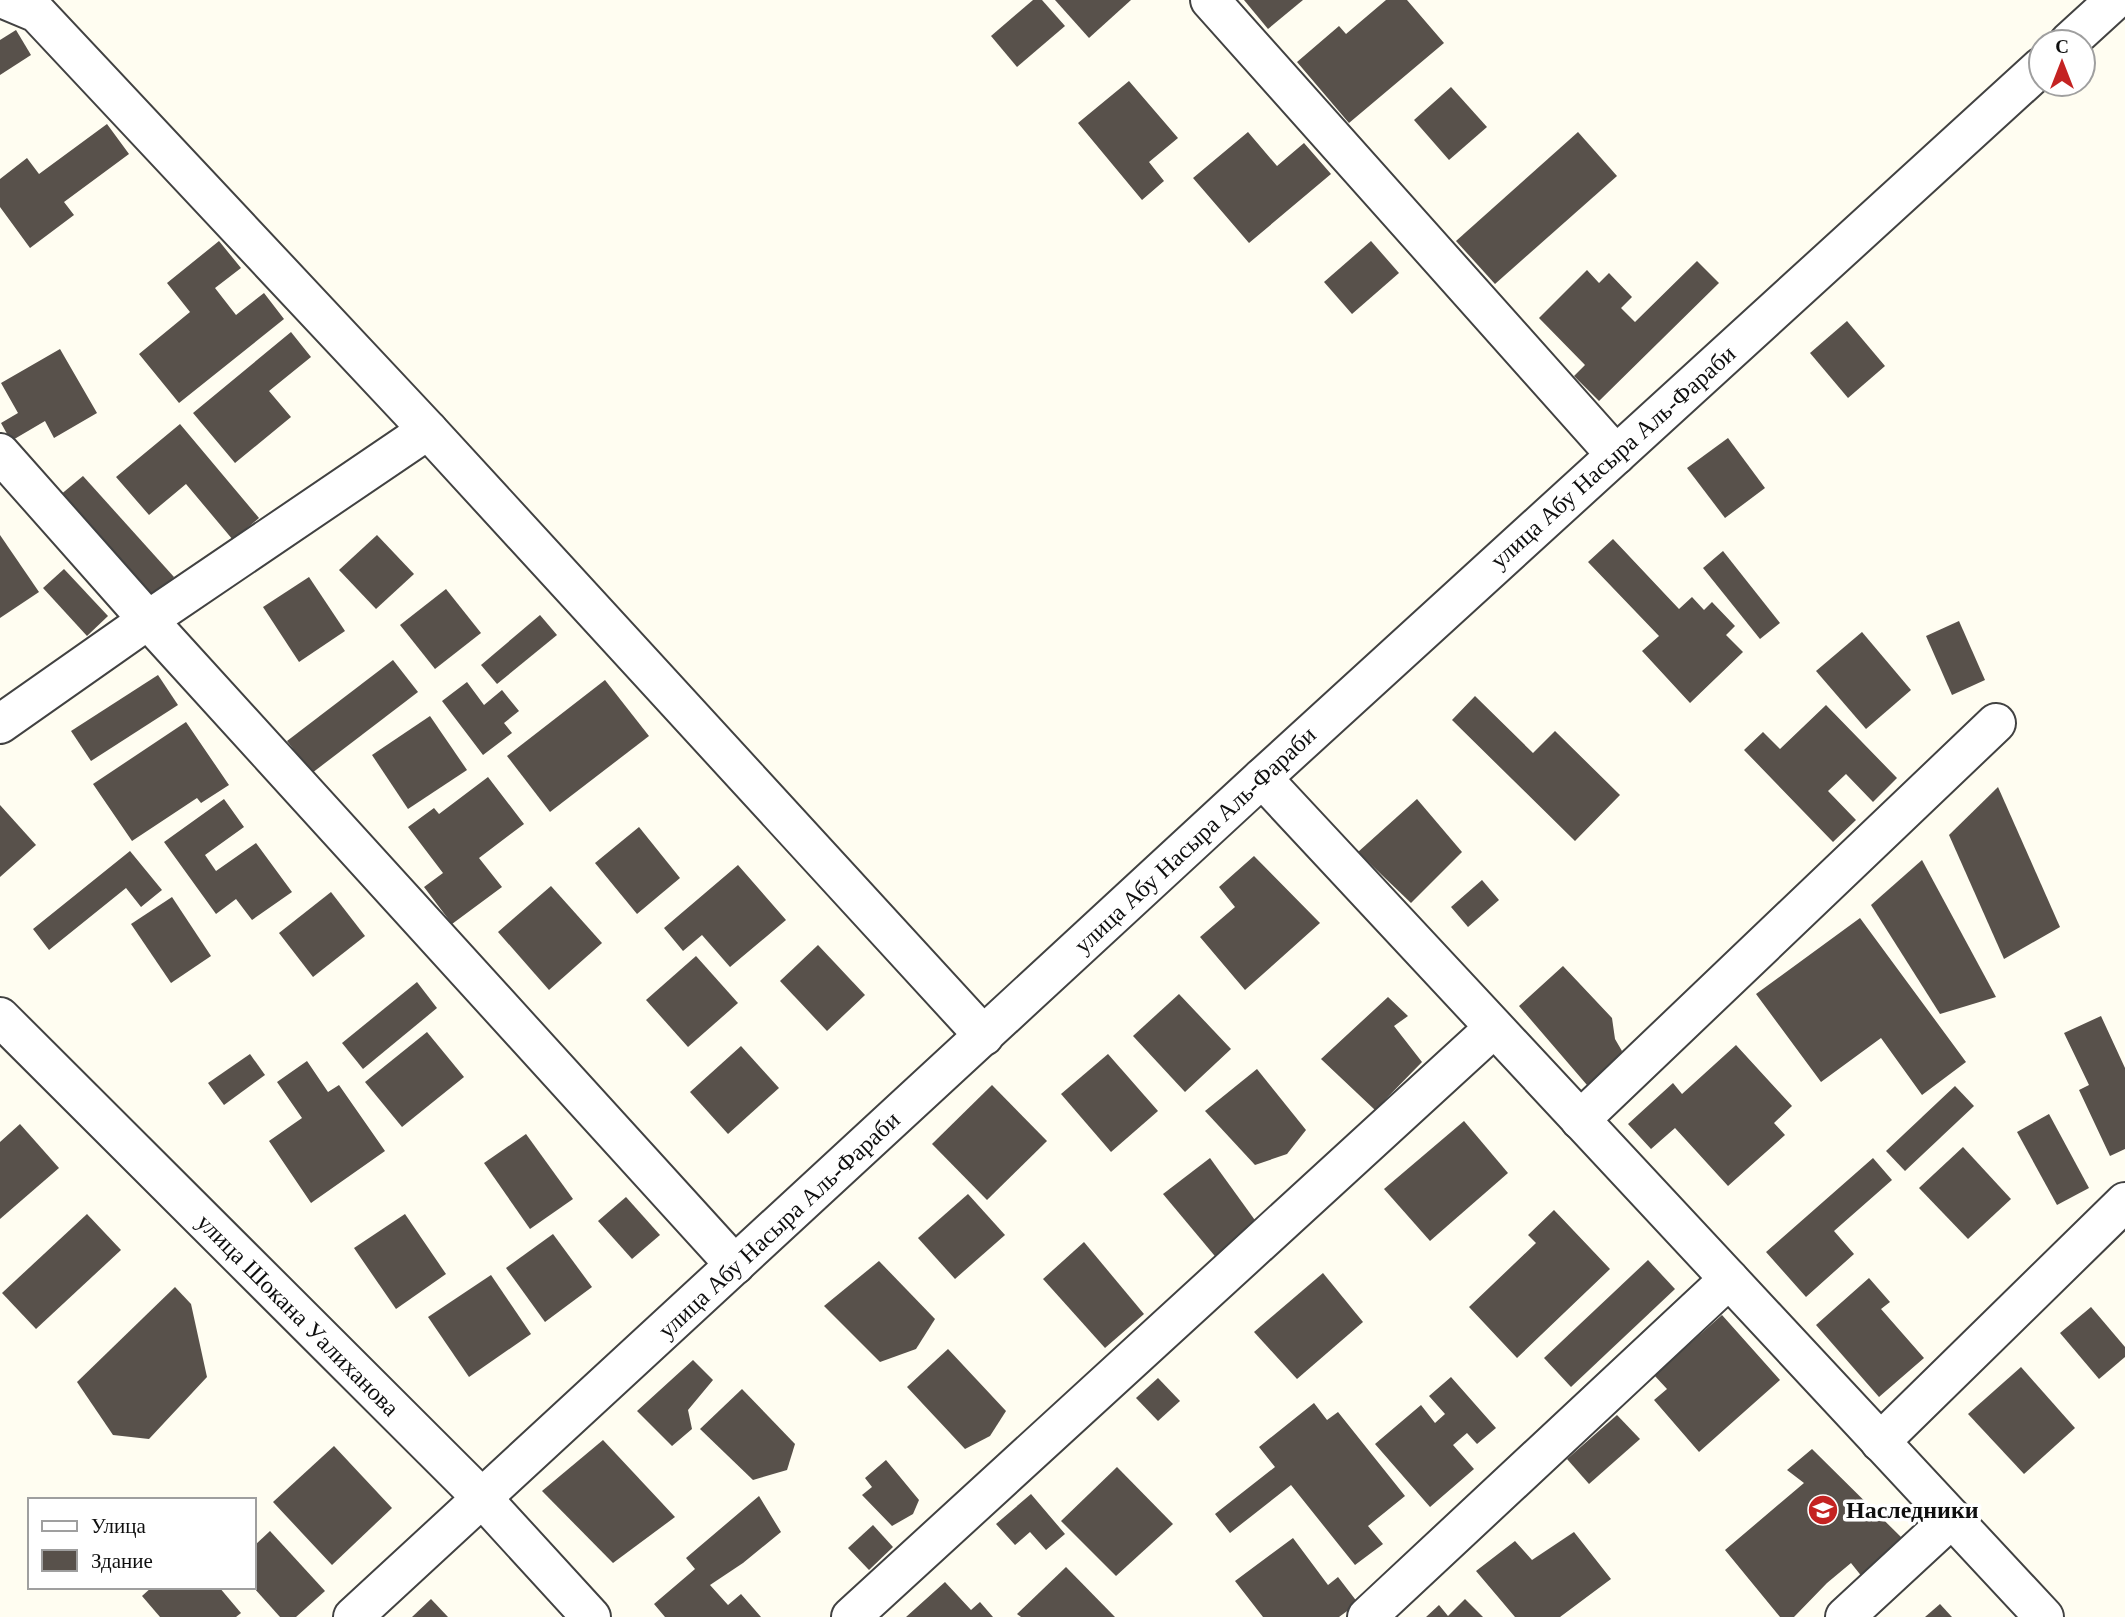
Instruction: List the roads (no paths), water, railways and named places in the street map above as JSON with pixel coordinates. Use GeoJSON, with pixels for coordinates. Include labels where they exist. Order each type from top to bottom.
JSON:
{"type":"FeatureCollection","features":[{"type":"Feature","properties":{"kind":"street"},"geometry":{"type":"LineString","coordinates":[[6,0],[37,13],[428,430],[984,1036]]}},
{"type":"Feature","properties":{"kind":"street"},"geometry":{"type":"LineString","coordinates":[[1210,0],[1616,455]]}},
{"type":"Feature","properties":{"kind":"street"},"geometry":{"type":"LineString","coordinates":[[2084,28],[2115,0]]}},
{"type":"Feature","properties":{"kind":"street","name":"улица Абу Насыра Аль-Фараби"},"geometry":{"type":"LineString","coordinates":[[353,1617],[1262,778],[2027,80]]}},
{"type":"Feature","properties":{"kind":"street"},"geometry":{"type":"LineString","coordinates":[[0,724],[428,430]]}},
{"type":"Feature","properties":{"kind":"street"},"geometry":{"type":"LineString","coordinates":[[0,453],[148,620],[735,1265]]}},
{"type":"Feature","properties":{"kind":"street"},"geometry":{"type":"LineString","coordinates":[[1580,1120],[1996,723]]}},
{"type":"Feature","properties":{"kind":"street"},"geometry":{"type":"LineString","coordinates":[[1262,778],[2044,1617]]}},
{"type":"Feature","properties":{"kind":"street","name":"улица Шокана Уалиханова"},"geometry":{"type":"LineString","coordinates":[[0,1017],[482,1499],[591,1617]]}},
{"type":"Feature","properties":{"kind":"street"},"geometry":{"type":"LineString","coordinates":[[851,1617],[1494,1028]]}},
{"type":"Feature","properties":{"kind":"street"},"geometry":{"type":"LineString","coordinates":[[1880,1442],[2125,1202]]}},
{"type":"Feature","properties":{"kind":"street"},"geometry":{"type":"LineString","coordinates":[[1367,1617],[1729,1279]]}},
{"type":"Feature","properties":{"kind":"street"},"geometry":{"type":"LineString","coordinates":[[1845,1617],[1952,1518]]}},
{"type":"Feature","properties":{"kind":"place","name":"Наследники"},"geometry":{"type":"Point","coordinates":[1823,1510]}}]}
